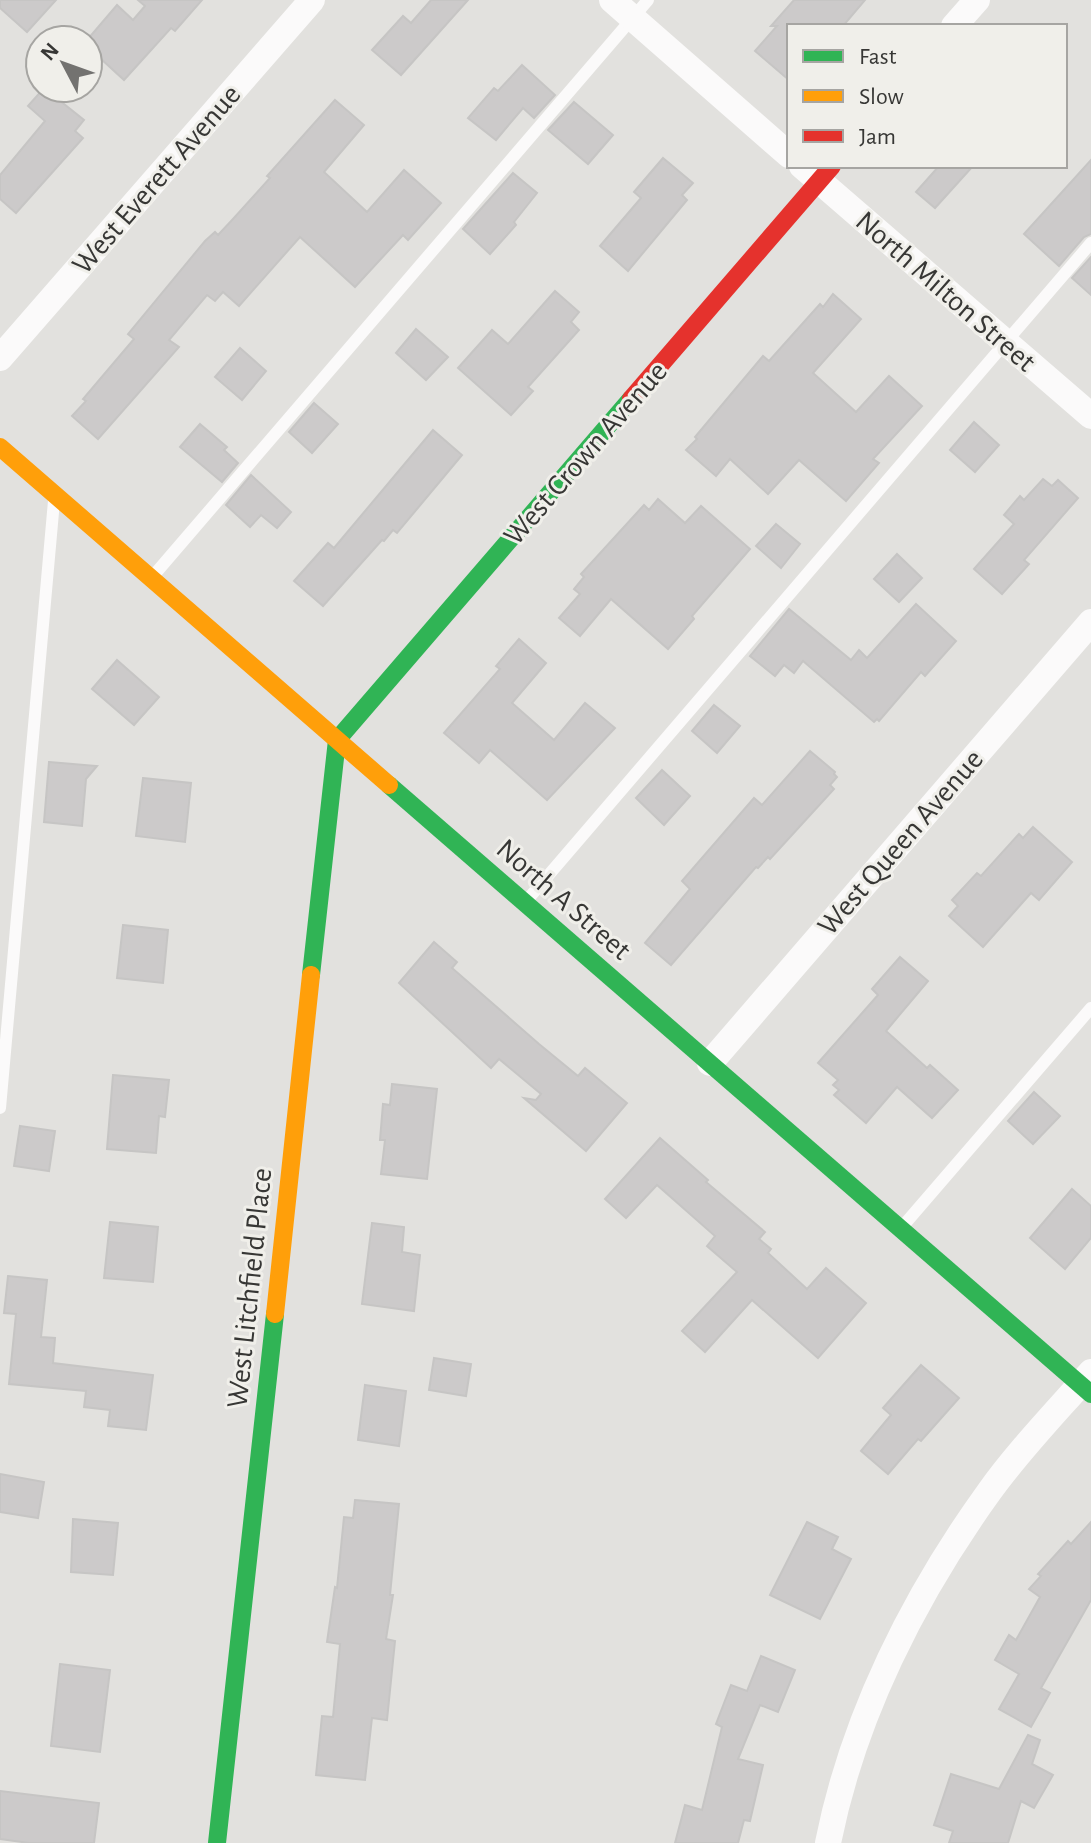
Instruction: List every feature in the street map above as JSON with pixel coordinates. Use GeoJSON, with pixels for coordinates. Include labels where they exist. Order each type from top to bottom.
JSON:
{"type":"FeatureCollection","features":[{"type":"Feature","properties":{"kind":"street","name":"West Everett Avenue"},"geometry":{"type":"LineString","coordinates":[[0,358],[312,0]]}},
{"type":"Feature","properties":{"kind":"street"},"geometry":{"type":"LineString","coordinates":[[612,0],[641,9],[787,153]]}},
{"type":"Feature","properties":{"kind":"street"},"geometry":{"type":"LineString","coordinates":[[956,24],[977,0]]}},
{"type":"Feature","properties":{"kind":"street","name":"North Milton Street"},"geometry":{"type":"LineString","coordinates":[[818,171],[1091,416]]}},
{"type":"Feature","properties":{"kind":"street","name":"West Crown Avenue"},"geometry":{"type":"LineString","coordinates":[[337,740],[818,171]]}},
{"type":"Feature","properties":{"kind":"street","name":"North A Street"},"geometry":{"type":"LineString","coordinates":[[0,447],[900,1229],[1087,1384]]}},
{"type":"Feature","properties":{"kind":"street","name":"West Queen Avenue"},"geometry":{"type":"LineString","coordinates":[[710,1063],[1091,622]]}},
{"type":"Feature","properties":{"kind":"street","name":"West Litchfield Place"},"geometry":{"type":"LineString","coordinates":[[217,1843],[337,740]]}},
{"type":"Feature","properties":{"kind":"street"},"geometry":{"type":"LineString","coordinates":[[828,1843],[836,1806],[876,1689],[927,1587],[990,1491],[1087,1384]]}},
{"type":"Feature","properties":{"kind":"lane"},"geometry":{"type":"LineString","coordinates":[[152,577],[641,9]]}},
{"type":"Feature","properties":{"kind":"lane"},"geometry":{"type":"LineString","coordinates":[[525,903],[1091,243]]}},
{"type":"Feature","properties":{"kind":"lane"},"geometry":{"type":"LineString","coordinates":[[0,1108],[55,494]]}},
{"type":"Feature","properties":{"kind":"lane"},"geometry":{"type":"LineString","coordinates":[[900,1229],[1091,1008]]}},
{"type":"Feature","properties":{"kind":"building"},"geometry":{"type":"Polygon","coordinates":[[[0,0],[56,0],[34,24],[24,24],[24,29],[0,8],[0,0]]]}},
{"type":"Feature","properties":{"kind":"building"},"geometry":{"type":"Polygon","coordinates":[[[138,0],[202,0],[175,31],[171,28],[124,80],[104,62],[104,24],[101,24],[117,5],[133,20],[145,6],[138,0]]]}},
{"type":"Feature","properties":{"kind":"building"},"geometry":{"type":"Polygon","coordinates":[[[431,0],[468,0],[401,75],[372,50],[403,16],[411,23],[431,0]]]}},
{"type":"Feature","properties":{"kind":"building"},"geometry":{"type":"Polygon","coordinates":[[[794,0],[865,0],[845,24],[787,24],[787,78],[755,51],[777,26],[771,26],[794,0]]]}},
{"type":"Feature","properties":{"kind":"building"},"geometry":{"type":"Polygon","coordinates":[[[522,65],[555,95],[534,118],[523,108],[496,140],[468,118],[494,88],[498,91],[522,65]]]}},
{"type":"Feature","properties":{"kind":"building"},"geometry":{"type":"Polygon","coordinates":[[[335,100],[364,125],[324,172],[367,212],[404,170],[441,203],[408,240],[403,235],[355,287],[300,237],[239,306],[223,292],[215,301],[207,295],[169,340],[179,347],[98,439],[72,416],[134,339],[128,334],[205,241],[215,232],[218,235],[233,219],[335,100]]]}},
{"type":"Feature","properties":{"kind":"building"},"geometry":{"type":"Polygon","coordinates":[[[574,102],[613,135],[588,164],[548,130],[574,102]]]}},
{"type":"Feature","properties":{"kind":"building"},"geometry":{"type":"Polygon","coordinates":[[[64,104],[84,120],[75,131],[83,138],[16,213],[0,199],[0,175],[45,121],[28,106],[64,104]]]}},
{"type":"Feature","properties":{"kind":"building"},"geometry":{"type":"Polygon","coordinates":[[[663,158],[693,183],[682,195],[687,200],[628,271],[600,246],[641,198],[634,192],[663,158]]]}},
{"type":"Feature","properties":{"kind":"building"},"geometry":{"type":"Polygon","coordinates":[[[1091,160],[1091,234],[1084,237],[1059,266],[1024,234],[1091,160]]]}},
{"type":"Feature","properties":{"kind":"building"},"geometry":{"type":"Polygon","coordinates":[[[937,168],[971,168],[935,208],[916,192],[937,168]]]}},
{"type":"Feature","properties":{"kind":"building"},"geometry":{"type":"Polygon","coordinates":[[[513,173],[537,193],[514,222],[516,225],[490,254],[463,229],[513,173]]]}},
{"type":"Feature","properties":{"kind":"building"},"geometry":{"type":"Polygon","coordinates":[[[1091,257],[1091,295],[1072,278],[1091,257]]]}},
{"type":"Feature","properties":{"kind":"building"},"geometry":{"type":"Polygon","coordinates":[[[555,291],[579,312],[571,322],[579,330],[528,387],[533,391],[511,415],[458,368],[492,330],[508,344],[555,291]]]}},
{"type":"Feature","properties":{"kind":"building"},"geometry":{"type":"Polygon","coordinates":[[[833,294],[861,319],[813,373],[856,412],[889,376],[922,406],[873,459],[879,463],[846,501],[799,460],[768,494],[730,459],[716,476],[686,450],[763,356],[769,361],[820,304],[823,307],[833,294]]]}},
{"type":"Feature","properties":{"kind":"building"},"geometry":{"type":"Polygon","coordinates":[[[416,329],[448,357],[426,380],[396,353],[416,329]]]}},
{"type":"Feature","properties":{"kind":"building"},"geometry":{"type":"Polygon","coordinates":[[[240,348],[266,371],[242,400],[215,377],[240,348]]]}},
{"type":"Feature","properties":{"kind":"building"},"geometry":{"type":"Polygon","coordinates":[[[314,403],[338,424],[312,453],[289,432],[314,403]]]}},
{"type":"Feature","properties":{"kind":"building"},"geometry":{"type":"Polygon","coordinates":[[[974,422],[999,445],[975,472],[950,450],[974,422]]]}},
{"type":"Feature","properties":{"kind":"building"},"geometry":{"type":"Polygon","coordinates":[[[200,424],[227,447],[224,450],[238,463],[222,482],[180,447],[200,424]]]}},
{"type":"Feature","properties":{"kind":"building"},"geometry":{"type":"Polygon","coordinates":[[[433,430],[462,455],[397,533],[393,530],[382,540],[323,606],[294,581],[328,543],[334,548],[433,430]]]}},
{"type":"Feature","properties":{"kind":"building"},"geometry":{"type":"Polygon","coordinates":[[[251,475],[291,512],[277,528],[261,515],[250,527],[226,505],[251,475]]]}},
{"type":"Feature","properties":{"kind":"building"},"geometry":{"type":"Polygon","coordinates":[[[1043,479],[1052,486],[1058,480],[1078,498],[1024,560],[1029,564],[1002,594],[974,569],[1014,524],[1004,515],[1020,496],[1024,500],[1043,479]]]}},
{"type":"Feature","properties":{"kind":"building"},"geometry":{"type":"Polygon","coordinates":[[[658,499],[685,523],[701,506],[750,549],[668,649],[611,599],[580,636],[559,618],[580,594],[574,589],[584,577],[581,574],[644,505],[649,510],[658,499]]]}},
{"type":"Feature","properties":{"kind":"building"},"geometry":{"type":"Polygon","coordinates":[[[776,524],[800,544],[781,568],[756,546],[776,524]]]}},
{"type":"Feature","properties":{"kind":"building"},"geometry":{"type":"Polygon","coordinates":[[[897,554],[922,578],[899,602],[874,579],[897,554]]]}},
{"type":"Feature","properties":{"kind":"building"},"geometry":{"type":"Polygon","coordinates":[[[916,604],[956,641],[925,676],[921,672],[879,721],[874,722],[803,661],[794,673],[784,665],[775,676],[750,656],[789,609],[851,660],[859,650],[867,658],[916,604]]]}},
{"type":"Feature","properties":{"kind":"building"},"geometry":{"type":"Polygon","coordinates":[[[519,639],[546,663],[512,703],[554,740],[585,703],[615,728],[547,800],[490,750],[479,763],[444,733],[500,669],[496,666],[519,639]]]}},
{"type":"Feature","properties":{"kind":"building"},"geometry":{"type":"Polygon","coordinates":[[[117,660],[159,697],[134,725],[92,689],[117,660]]]}},
{"type":"Feature","properties":{"kind":"building"},"geometry":{"type":"Polygon","coordinates":[[[714,705],[740,726],[717,753],[692,731],[714,705]]]}},
{"type":"Feature","properties":{"kind":"building"},"geometry":{"type":"Polygon","coordinates":[[[810,751],[835,772],[837,777],[830,785],[834,789],[770,859],[768,857],[756,867],[671,965],[645,943],[690,889],[682,881],[754,798],[762,805],[810,751]]]}},
{"type":"Feature","properties":{"kind":"building"},"geometry":{"type":"Polygon","coordinates":[[[49,762],[97,766],[86,779],[82,826],[44,822],[49,762]]]}},
{"type":"Feature","properties":{"kind":"building"},"geometry":{"type":"Polygon","coordinates":[[[662,770],[690,796],[664,825],[636,798],[662,770]]]}},
{"type":"Feature","properties":{"kind":"building"},"geometry":{"type":"Polygon","coordinates":[[[143,778],[191,783],[185,842],[136,836],[143,778]]]}},
{"type":"Feature","properties":{"kind":"building"},"geometry":{"type":"Polygon","coordinates":[[[1033,827],[1072,862],[1039,900],[1031,893],[983,947],[949,916],[958,906],[952,900],[977,873],[981,876],[1019,834],[1023,838],[1033,827]]]}},
{"type":"Feature","properties":{"kind":"building"},"geometry":{"type":"Polygon","coordinates":[[[123,925],[168,930],[163,983],[117,978],[123,925]]]}},
{"type":"Feature","properties":{"kind":"building"},"geometry":{"type":"Polygon","coordinates":[[[434,942],[457,962],[452,968],[539,1044],[578,1076],[585,1068],[627,1103],[586,1151],[524,1098],[536,1100],[541,1094],[499,1059],[491,1068],[399,983],[434,942]]]}},
{"type":"Feature","properties":{"kind":"building"},"geometry":{"type":"Polygon","coordinates":[[[900,957],[928,981],[886,1031],[927,1068],[930,1065],[958,1090],[932,1118],[897,1087],[866,1123],[834,1095],[839,1090],[833,1085],[838,1080],[818,1063],[878,995],[872,989],[900,957]]]}},
{"type":"Feature","properties":{"kind":"building"},"geometry":{"type":"Polygon","coordinates":[[[113,1075],[169,1080],[165,1117],[159,1116],[156,1153],[107,1149],[113,1075]]]}},
{"type":"Feature","properties":{"kind":"building"},"geometry":{"type":"Polygon","coordinates":[[[392,1084],[437,1089],[427,1179],[381,1174],[385,1140],[380,1140],[383,1104],[390,1105],[392,1084]]]}},
{"type":"Feature","properties":{"kind":"building"},"geometry":{"type":"Polygon","coordinates":[[[1034,1092],[1060,1116],[1033,1144],[1008,1121],[1034,1092]]]}},
{"type":"Feature","properties":{"kind":"building"},"geometry":{"type":"Polygon","coordinates":[[[20,1126],[55,1131],[49,1171],[14,1166],[20,1126]]]}},
{"type":"Feature","properties":{"kind":"building"},"geometry":{"type":"Polygon","coordinates":[[[660,1138],[765,1232],[759,1239],[771,1249],[768,1253],[807,1289],[826,1268],[866,1303],[818,1358],[752,1300],[705,1352],[682,1331],[737,1272],[707,1246],[715,1236],[657,1185],[626,1218],[605,1199],[660,1138]]]}},
{"type":"Feature","properties":{"kind":"building"},"geometry":{"type":"Polygon","coordinates":[[[1072,1189],[1091,1206],[1091,1238],[1065,1269],[1030,1238],[1072,1189]]]}},
{"type":"Feature","properties":{"kind":"building"},"geometry":{"type":"Polygon","coordinates":[[[110,1222],[158,1227],[153,1282],[104,1278],[110,1222]]]}},
{"type":"Feature","properties":{"kind":"building"},"geometry":{"type":"Polygon","coordinates":[[[372,1223],[404,1227],[402,1252],[420,1255],[414,1311],[362,1304],[372,1223]]]}},
{"type":"Feature","properties":{"kind":"building"},"geometry":{"type":"Polygon","coordinates":[[[8,1276],[47,1280],[41,1337],[55,1338],[53,1363],[153,1375],[146,1430],[108,1426],[110,1410],[84,1407],[86,1391],[9,1384],[16,1314],[4,1313],[8,1276]]]}},
{"type":"Feature","properties":{"kind":"building"},"geometry":{"type":"Polygon","coordinates":[[[434,1358],[471,1364],[466,1396],[429,1390],[434,1358]]]}},
{"type":"Feature","properties":{"kind":"building"},"geometry":{"type":"Polygon","coordinates":[[[921,1365],[959,1398],[888,1474],[861,1451],[891,1415],[883,1408],[921,1365]]]}},
{"type":"Feature","properties":{"kind":"building"},"geometry":{"type":"Polygon","coordinates":[[[365,1385],[406,1391],[399,1446],[358,1440],[365,1385]]]}},
{"type":"Feature","properties":{"kind":"building"},"geometry":{"type":"Polygon","coordinates":[[[0,1474],[44,1482],[38,1518],[0,1512],[0,1474]]]}},
{"type":"Feature","properties":{"kind":"building"},"geometry":{"type":"Polygon","coordinates":[[[355,1500],[399,1504],[390,1595],[393,1595],[386,1639],[395,1641],[387,1720],[372,1718],[365,1780],[316,1775],[322,1716],[333,1717],[340,1644],[327,1642],[337,1588],[344,1517],[353,1518],[355,1500]]]}},
{"type":"Feature","properties":{"kind":"building"},"geometry":{"type":"Polygon","coordinates":[[[73,1519],[118,1523],[113,1575],[71,1572],[73,1519]]]}},
{"type":"Feature","properties":{"kind":"building"},"geometry":{"type":"Polygon","coordinates":[[[807,1522],[838,1537],[832,1549],[851,1559],[820,1619],[770,1595],[807,1522]]]}},
{"type":"Feature","properties":{"kind":"building"},"geometry":{"type":"Polygon","coordinates":[[[1091,1522],[1091,1600],[1041,1688],[1050,1693],[1031,1727],[999,1709],[1019,1674],[995,1660],[1009,1635],[1016,1640],[1040,1597],[1029,1589],[1041,1576],[1038,1574],[1068,1541],[1071,1544],[1091,1522]]]}},
{"type":"Feature","properties":{"kind":"building"},"geometry":{"type":"Polygon","coordinates":[[[761,1656],[795,1670],[778,1712],[760,1705],[738,1759],[763,1765],[750,1821],[744,1820],[738,1843],[675,1843],[685,1805],[702,1810],[722,1727],[716,1724],[731,1685],[747,1691],[761,1656]]]}},
{"type":"Feature","properties":{"kind":"building"},"geometry":{"type":"Polygon","coordinates":[[[60,1664],[110,1670],[100,1752],[51,1746],[60,1664]]]}},
{"type":"Feature","properties":{"kind":"building"},"geometry":{"type":"Polygon","coordinates":[[[1028,1735],[1040,1740],[1032,1764],[1053,1775],[1034,1808],[1021,1801],[1008,1843],[949,1843],[953,1831],[934,1825],[951,1774],[999,1789],[1028,1735]]]}},
{"type":"Feature","properties":{"kind":"building"},"geometry":{"type":"Polygon","coordinates":[[[0,1791],[99,1803],[94,1843],[29,1843],[0,1839],[0,1791]]]}},
{"type":"Feature","properties":{"kind":"traffic: fast"},"geometry":{"type":"LineString","coordinates":[[311,975],[337,740],[631,399]]}},
{"type":"Feature","properties":{"kind":"traffic: fast"},"geometry":{"type":"LineString","coordinates":[[389,785],[1091,1394]]}},
{"type":"Feature","properties":{"kind":"traffic: fast"},"geometry":{"type":"LineString","coordinates":[[217,1843],[275,1314]]}},
{"type":"Feature","properties":{"kind":"traffic: slow"},"geometry":{"type":"LineString","coordinates":[[0,447],[389,785]]}},
{"type":"Feature","properties":{"kind":"traffic: slow"},"geometry":{"type":"LineString","coordinates":[[275,1314],[311,975]]}},
{"type":"Feature","properties":{"kind":"traffic: jam"},"geometry":{"type":"LineString","coordinates":[[631,399],[830,168]]}}]}
